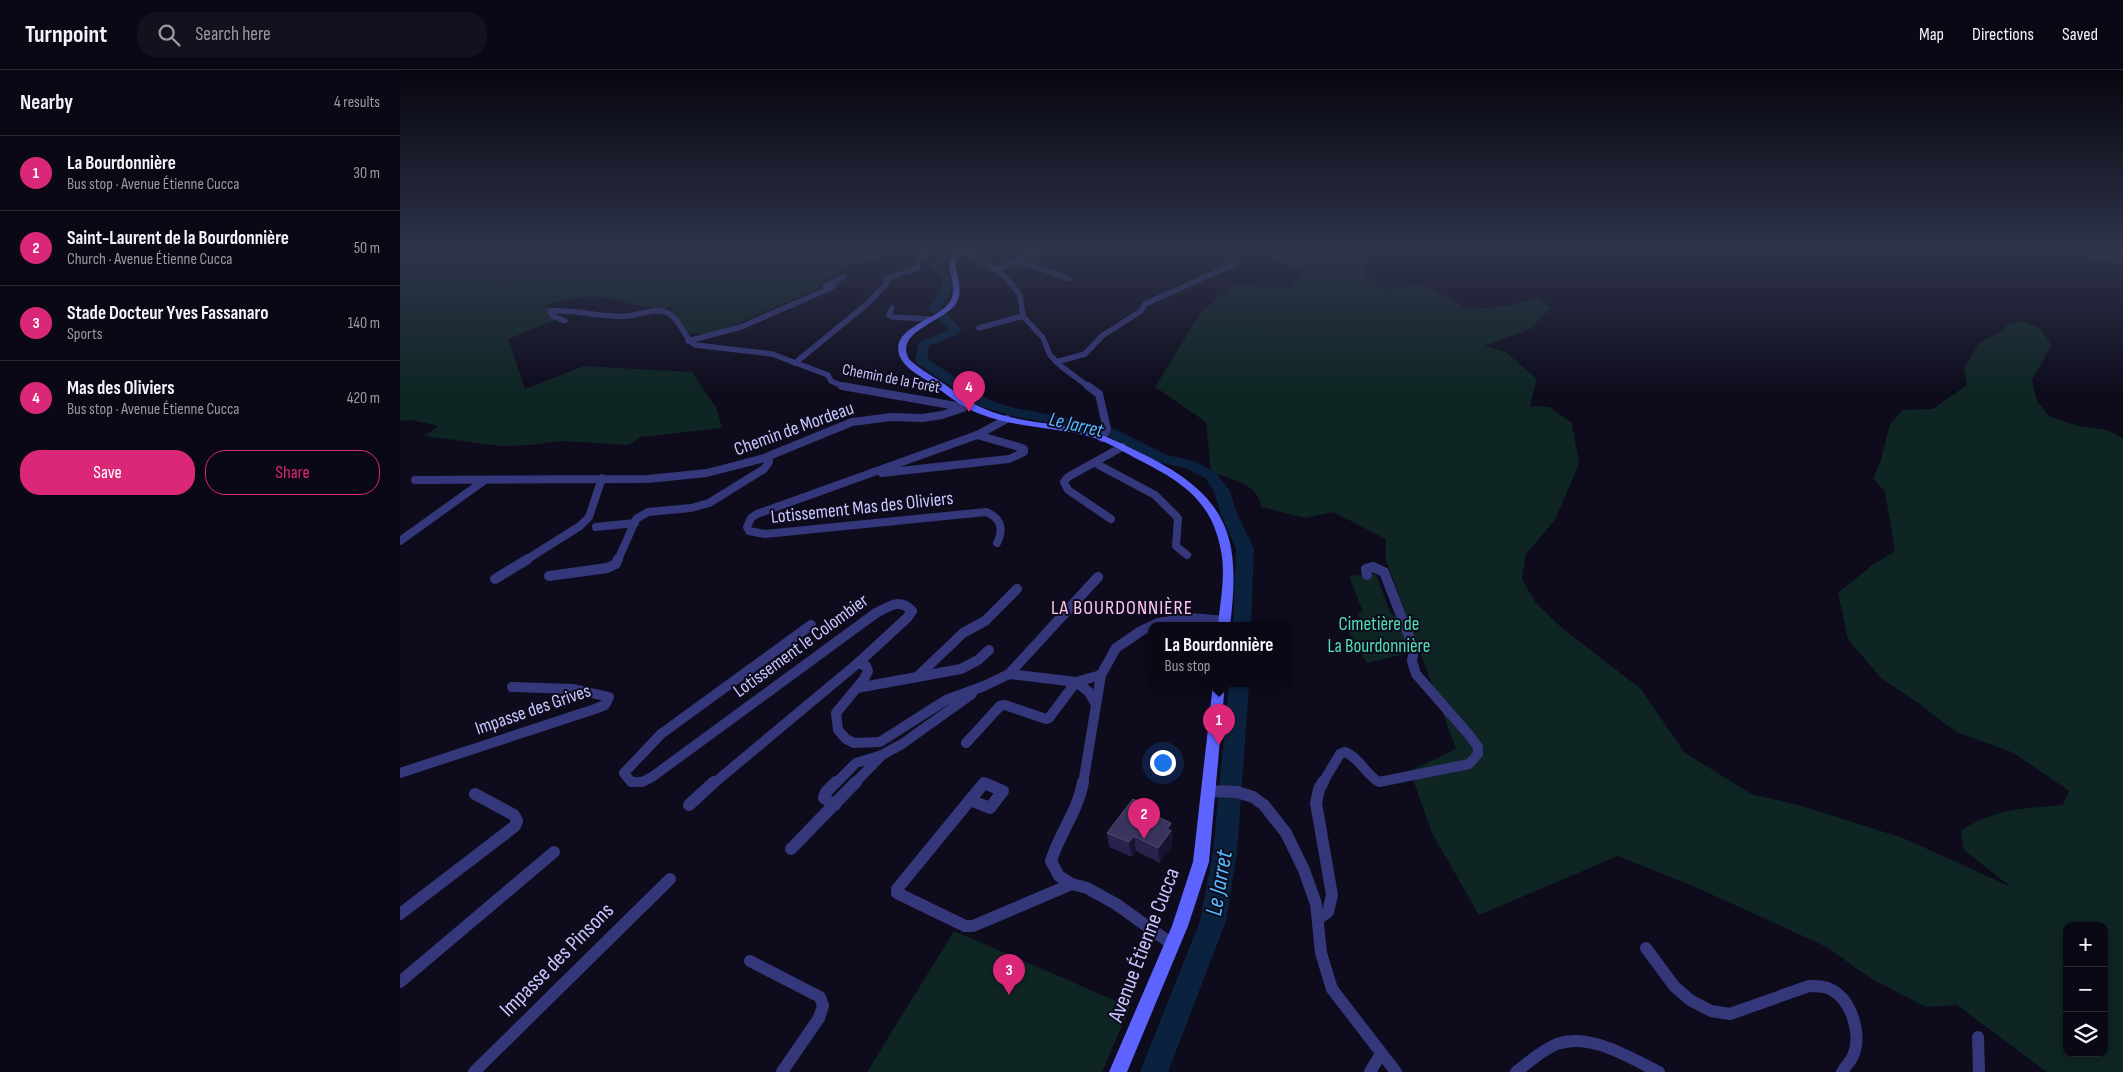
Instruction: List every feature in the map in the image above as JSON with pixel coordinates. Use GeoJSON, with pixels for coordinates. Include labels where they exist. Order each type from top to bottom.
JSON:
{"type":"FeatureCollection","features":[{"type":"Feature","properties":{"kind":"main road"},"geometry":{"type":"LineString","coordinates":[[954,299],[952,306],[914,330],[905,340],[903,346],[904,358],[966,406],[1007,419],[1104,434],[1122,447],[1187,482],[1202,496],[1215,513],[1221,527],[1227,553],[1224,622]]}},
{"type":"Feature","properties":{"kind":"main road","name":"Avenue Étienne Cucca"},"geometry":{"type":"LineString","coordinates":[[1118,1072],[1180,926],[1201,862],[1214,791],[1219,687]]}},
{"type":"Feature","properties":{"kind":"street"},"geometry":{"type":"LineString","coordinates":[[565,321],[553,316],[550,311],[578,310],[615,316],[636,316],[659,311],[668,312],[674,317],[688,341],[741,327],[804,299]]}},
{"type":"Feature","properties":{"kind":"street"},"geometry":{"type":"LineString","coordinates":[[795,363],[872,299]]}},
{"type":"Feature","properties":{"kind":"street"},"geometry":{"type":"LineString","coordinates":[[1020,299],[1023,316],[1043,338],[1050,355],[1056,362],[1099,394],[1104,434]]}},
{"type":"Feature","properties":{"kind":"street"},"geometry":{"type":"LineString","coordinates":[[1056,362],[1085,354],[1102,336],[1140,311],[1145,304],[1157,299]]}},
{"type":"Feature","properties":{"kind":"street"},"geometry":{"type":"LineString","coordinates":[[892,308],[890,315],[892,317],[932,318]]}},
{"type":"Feature","properties":{"kind":"street"},"geometry":{"type":"LineString","coordinates":[[979,328],[1023,316]]}},
{"type":"Feature","properties":{"kind":"street","name":"Chemin de la Forêt"},"geometry":{"type":"LineString","coordinates":[[688,341],[695,345],[772,354],[828,375],[831,381],[845,386],[966,406]]}},
{"type":"Feature","properties":{"kind":"street","name":"Chemin de Mordeau"},"geometry":{"type":"LineString","coordinates":[[415,480],[602,478],[648,480],[707,473],[748,464],[768,457],[852,422],[892,417],[922,418],[942,415],[966,406]]}},
{"type":"Feature","properties":{"kind":"street","name":"Lotissement Mas des Oliviers"},"geometry":{"type":"LineString","coordinates":[[997,543],[1001,535],[1001,525],[993,515],[986,512],[765,534],[749,531],[746,527],[751,518],[757,514],[977,435],[1007,419]]}},
{"type":"Feature","properties":{"kind":"street","name":"Lotissement Mas des Oliviers"},"geometry":{"type":"LineString","coordinates":[[866,475],[1009,459],[1024,452],[1024,449],[1019,447],[977,435]]}},
{"type":"Feature","properties":{"kind":"street"},"geometry":{"type":"LineString","coordinates":[[1111,519],[1068,490],[1064,484],[1068,477],[1122,447]]}},
{"type":"Feature","properties":{"kind":"street"},"geometry":{"type":"LineString","coordinates":[[549,576],[607,568],[616,564],[636,520],[648,512],[691,508],[709,503],[764,469],[769,462],[768,457]]}},
{"type":"Feature","properties":{"kind":"street"},"geometry":{"type":"LineString","coordinates":[[1095,462],[1155,495],[1178,518],[1176,546],[1187,556]]}},
{"type":"Feature","properties":{"kind":"street"},"geometry":{"type":"LineString","coordinates":[[495,579],[589,517],[602,478]]}},
{"type":"Feature","properties":{"kind":"street"},"geometry":{"type":"LineString","coordinates":[[400,541],[485,480]]}},
{"type":"Feature","properties":{"kind":"street"},"geometry":{"type":"LineString","coordinates":[[596,527],[635,523]]}},
{"type":"Feature","properties":{"kind":"street"},"geometry":{"type":"LineString","coordinates":[[1319,918],[1328,912],[1332,895],[1316,803],[1319,789],[1340,754],[1345,752],[1352,754],[1371,778],[1379,782],[1469,764],[1478,754],[1478,747],[1470,736],[1416,674],[1412,661],[1414,649],[1384,572],[1368,568],[1366,569],[1368,575]]}},
{"type":"Feature","properties":{"kind":"street"},"geometry":{"type":"LineString","coordinates":[[689,805],[734,764],[858,662],[866,666],[868,670],[857,688],[836,713],[838,730],[846,739],[862,744],[880,742],[946,700],[1010,674],[1098,577]]}},
{"type":"Feature","properties":{"kind":"street"},"geometry":{"type":"LineString","coordinates":[[918,676],[963,633],[981,624],[1017,589]]}},
{"type":"Feature","properties":{"kind":"street","name":"Lotissement le Colombier"},"geometry":{"type":"LineString","coordinates":[[811,625],[661,734],[624,773],[625,777],[631,782],[642,782],[652,777],[778,687],[876,613],[895,603],[905,604],[910,608],[912,611],[907,618],[858,662]]}},
{"type":"Feature","properties":{"kind":"street"},"geometry":{"type":"LineString","coordinates":[[1165,622],[1191,618],[1213,622]]}},
{"type":"Feature","properties":{"kind":"street"},"geometry":{"type":"LineString","coordinates":[[1148,627],[1116,648],[1101,675],[1082,788],[1073,816],[1054,851],[1051,861],[1059,876],[1072,884],[1087,888],[1116,904],[1172,944]]}},
{"type":"Feature","properties":{"kind":"street"},"geometry":{"type":"LineString","coordinates":[[857,688],[961,669],[978,660],[989,650]]}},
{"type":"Feature","properties":{"kind":"street"},"geometry":{"type":"LineString","coordinates":[[1010,674],[1076,682],[1101,675]]}},
{"type":"Feature","properties":{"kind":"street"},"geometry":{"type":"LineString","coordinates":[[1076,682],[1088,692],[1096,704]]}},
{"type":"Feature","properties":{"kind":"street"},"geometry":{"type":"LineString","coordinates":[[966,743],[1000,706],[1005,705],[1046,719],[1049,718],[1076,682]]}},
{"type":"Feature","properties":{"kind":"street"},"geometry":{"type":"LineString","coordinates":[[790,849],[835,804],[826,801],[824,798],[826,792],[856,763],[882,755],[902,744],[984,686]]}},
{"type":"Feature","properties":{"kind":"street","name":"Impasse des Grives"},"geometry":{"type":"LineString","coordinates":[[400,773],[595,709],[604,705],[609,697],[552,687],[512,687]]}},
{"type":"Feature","properties":{"kind":"street"},"geometry":{"type":"LineString","coordinates":[[1214,791],[1238,792],[1260,801],[1271,810],[1284,830],[1311,885],[1319,918],[1320,943],[1326,973],[1332,989],[1396,1072]]}},
{"type":"Feature","properties":{"kind":"street"},"geometry":{"type":"LineString","coordinates":[[400,914],[514,826],[517,821],[514,816],[475,794]]}},
{"type":"Feature","properties":{"kind":"street"},"geometry":{"type":"LineString","coordinates":[[970,800],[897,889],[901,896],[965,926],[973,926],[1072,884]]}},
{"type":"Feature","properties":{"kind":"street"},"geometry":{"type":"LineString","coordinates":[[400,982],[554,852]]}},
{"type":"Feature","properties":{"kind":"street","name":"Impasse des Pinsons"},"geometry":{"type":"LineString","coordinates":[[474,1072],[670,879]]}},
{"type":"Feature","properties":{"kind":"street"},"geometry":{"type":"LineString","coordinates":[[1646,948],[1674,986],[1690,1000],[1710,1011],[1730,1014],[1809,986],[1823,986],[1836,992],[1847,1005],[1856,1039],[1853,1055],[1842,1072]]}},
{"type":"Feature","properties":{"kind":"street"},"geometry":{"type":"LineString","coordinates":[[750,961],[820,997],[823,1006],[819,1018],[782,1072]]}},
{"type":"Feature","properties":{"kind":"street"},"geometry":{"type":"LineString","coordinates":[[1978,1037],[1979,1072]]}},
{"type":"Feature","properties":{"kind":"street"},"geometry":{"type":"LineString","coordinates":[[1516,1072],[1550,1047],[1565,1042],[1581,1042],[1609,1050],[1659,1072]]}},
{"type":"Feature","properties":{"kind":"street"},"geometry":{"type":"LineString","coordinates":[[1370,1072],[1381,1054]]}},
{"type":"Feature","properties":{"kind":"green space"},"geometry":{"type":"Polygon","coordinates":[[[400,299],[574,299],[547,305],[555,320],[508,339],[525,389],[584,366],[692,372],[717,409],[722,428],[641,437],[629,445],[561,441],[501,446],[424,436],[439,426],[411,420],[400,421],[400,299]]]}},
{"type":"Feature","properties":{"kind":"green space"},"geometry":{"type":"Polygon","coordinates":[[[609,299],[794,299],[711,335],[688,333],[670,307],[643,307],[609,299]]]}},
{"type":"Feature","properties":{"kind":"green space"},"geometry":{"type":"Polygon","coordinates":[[[1217,299],[1448,299],[1467,309],[1511,306],[1537,299],[1551,307],[1530,329],[1484,346],[1506,352],[1537,379],[1530,406],[1550,407],[1572,423],[1579,464],[1555,520],[1526,554],[1522,579],[1536,603],[1562,628],[1641,689],[1684,752],[1751,794],[1802,806],[1903,838],[2011,887],[1964,850],[1961,831],[1985,818],[1997,814],[2063,805],[2069,791],[2014,753],[1956,732],[1880,677],[1848,639],[1838,593],[1871,566],[1895,551],[1885,492],[1873,478],[1881,460],[1890,424],[1903,410],[1933,409],[1967,385],[1964,368],[1979,343],[2000,332],[2009,324],[2022,321],[2039,328],[2052,345],[2032,380],[2037,401],[2049,416],[2078,426],[2107,430],[2123,438],[2123,1072],[2047,1072],[1957,1005],[1926,1007],[1870,978],[1827,947],[1693,886],[1618,856],[1479,915],[1432,833],[1410,771],[1456,749],[1386,560],[1386,539],[1333,512],[1305,518],[1261,507],[1255,492],[1249,487],[1211,472],[1206,422],[1155,387],[1201,312],[1217,299]]]}},
{"type":"Feature","properties":{"kind":"green space","name":"Cimetière de La Bourdonnière"},"geometry":{"type":"Polygon","coordinates":[[[1376,574],[1390,612],[1398,620],[1411,649],[1409,653],[1367,663],[1343,623],[1360,619],[1357,613],[1363,612],[1349,576],[1376,574]]]}},
{"type":"Feature","properties":{"kind":"green space"},"geometry":{"type":"Polygon","coordinates":[[[954,931],[1130,1007],[1102,1072],[867,1072],[954,931]]]}},
{"type":"Feature","properties":{"kind":"building"},"geometry":{"type":"Polygon","coordinates":[[[1133,799],[1146,806],[1143,810],[1171,823],[1167,829],[1171,831],[1158,848],[1134,836],[1129,842],[1107,833],[1133,799]]]}},
{"type":"Feature","properties":{"kind":"waterway","name":"Le Jarret"},"geometry":{"type":"LineString","coordinates":[[939,299],[935,308],[956,330],[923,345],[921,360],[984,403],[1012,412],[1079,424],[1112,433],[1163,459],[1189,464],[1210,475],[1222,491],[1229,514],[1245,549],[1242,622]]}},
{"type":"Feature","properties":{"kind":"waterway","name":"Le Jarret"},"geometry":{"type":"LineString","coordinates":[[1154,1072],[1213,921],[1225,853],[1239,687]]}},
{"type":"Feature","properties":{"kind":"place","name":"Mas des Oliviers"},"geometry":{"type":"Point","coordinates":[969,412]}},
{"type":"Feature","properties":{"kind":"place","name":"La Bourdonnière"},"geometry":{"type":"Point","coordinates":[1219,745]}},
{"type":"Feature","properties":{"kind":"place","name":"Saint-Laurent de la Bourdonnière"},"geometry":{"type":"Point","coordinates":[1144,839]}},
{"type":"Feature","properties":{"kind":"place","name":"Stade Docteur Yves Fassanaro"},"geometry":{"type":"Point","coordinates":[1009,995]}},
{"type":"Feature","properties":{"kind":"district","name":"LA BOURDONNIÈRE"},"geometry":{"type":"Point","coordinates":[1122,608]}}]}
